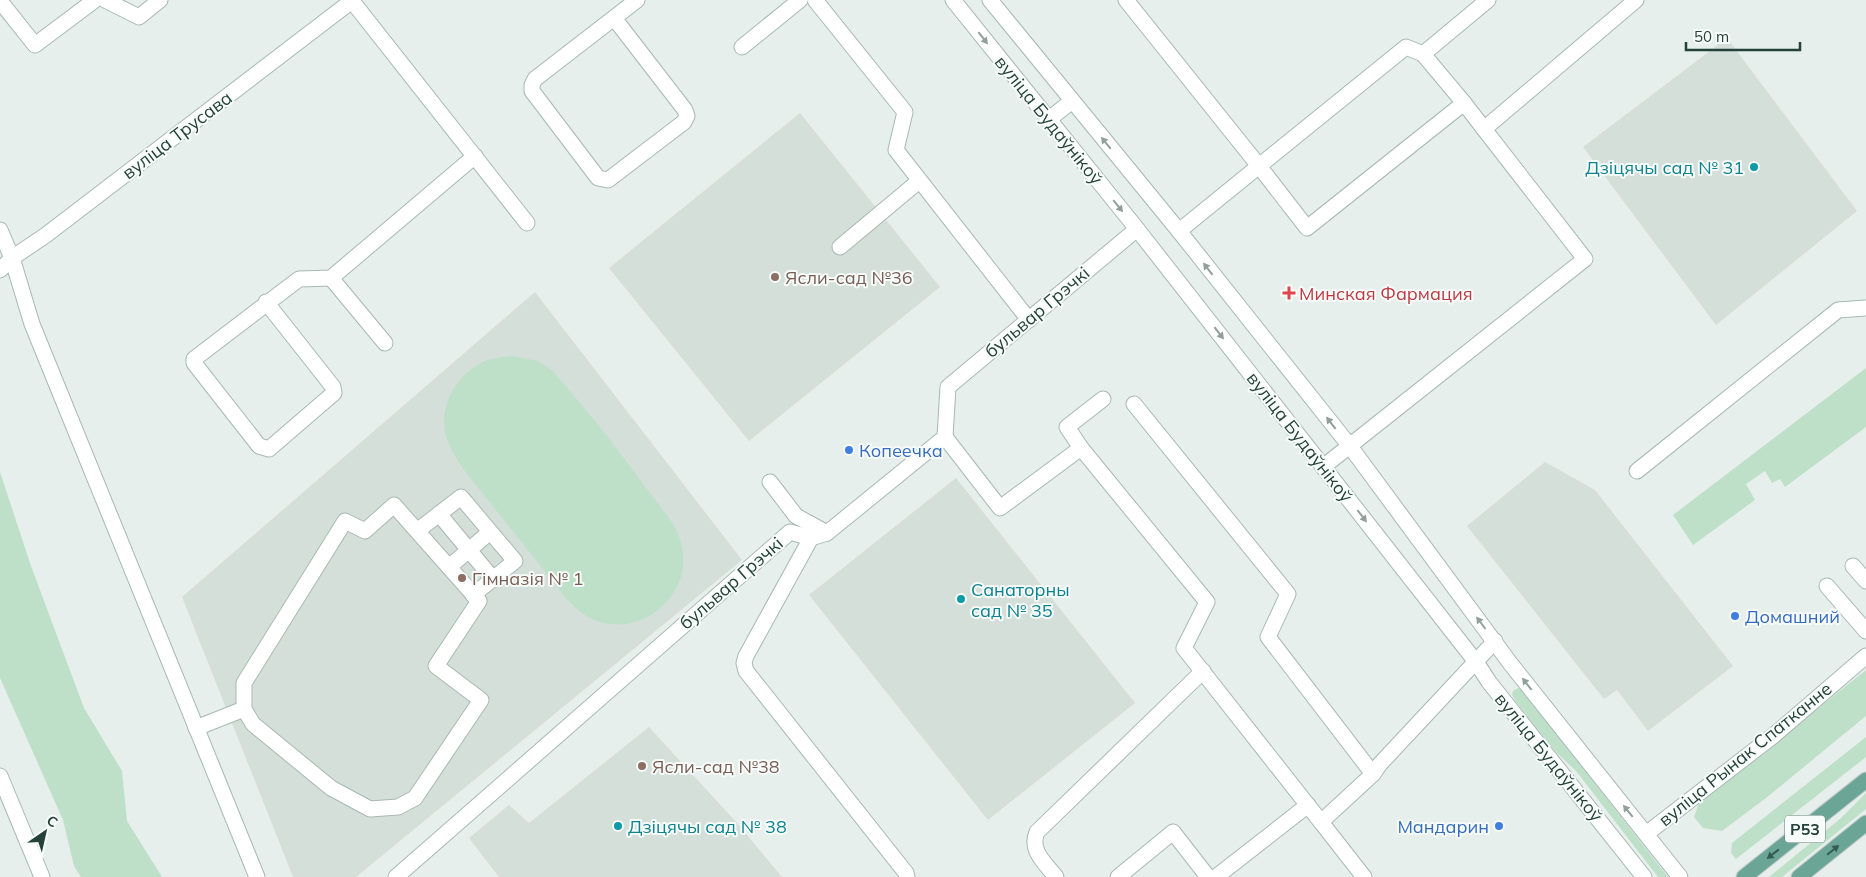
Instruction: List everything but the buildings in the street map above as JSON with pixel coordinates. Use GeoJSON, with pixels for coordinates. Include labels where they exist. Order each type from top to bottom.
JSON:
{"type":"FeatureCollection","features":[{"type":"Feature","properties":{"kind":"main road","name":"Р53"},"geometry":{"type":"LineString","coordinates":[[1744,877],[1866,780]]}},
{"type":"Feature","properties":{"kind":"main road","name":"Р53"},"geometry":{"type":"LineString","coordinates":[[1799,877],[1866,823]]}},
{"type":"Feature","properties":{"kind":"street"},"geometry":{"type":"LineString","coordinates":[[0,1],[35,45],[95,0]]}},
{"type":"Feature","properties":{"kind":"street"},"geometry":{"type":"LineString","coordinates":[[105,0],[139,17],[160,0]]}},
{"type":"Feature","properties":{"kind":"street"},"geometry":{"type":"LineString","coordinates":[[353,0],[527,223]]}},
{"type":"Feature","properties":{"kind":"street","name":"вуліца Трусава"},"geometry":{"type":"LineString","coordinates":[[0,270],[12,258],[46,235],[353,0]]}},
{"type":"Feature","properties":{"kind":"street"},"geometry":{"type":"LineString","coordinates":[[614,18],[685,110],[687,116],[684,122],[608,180],[603,181],[598,178],[532,91],[532,85],[535,79],[637,0]]}},
{"type":"Feature","properties":{"kind":"street"},"geometry":{"type":"LineString","coordinates":[[742,47],[800,0]]}},
{"type":"Feature","properties":{"kind":"street"},"geometry":{"type":"LineString","coordinates":[[815,0],[905,112],[896,150],[1030,320]]}},
{"type":"Feature","properties":{"kind":"street","name":"вуліца Будаўнікоў"},"geometry":{"type":"LineString","coordinates":[[953,0],[1137,229],[1476,662],[1489,682],[1644,877]]}},
{"type":"Feature","properties":{"kind":"street","name":"вуліца Будаўнікоў"},"geometry":{"type":"LineString","coordinates":[[990,0],[1179,231],[1349,445],[1495,641],[1680,877]]}},
{"type":"Feature","properties":{"kind":"street"},"geometry":{"type":"LineString","coordinates":[[1126,0],[1307,228],[1464,103]]}},
{"type":"Feature","properties":{"kind":"street"},"geometry":{"type":"LineString","coordinates":[[1423,54],[1488,0]]}},
{"type":"Feature","properties":{"kind":"street"},"geometry":{"type":"LineString","coordinates":[[1484,129],[1636,0]]}},
{"type":"Feature","properties":{"kind":"street"},"geometry":{"type":"LineString","coordinates":[[1179,231],[1406,47],[1423,54],[1464,103],[1585,258],[1323,467]]}},
{"type":"Feature","properties":{"kind":"street"},"geometry":{"type":"LineString","coordinates":[[1048,120],[1072,101]]}},
{"type":"Feature","properties":{"kind":"street"},"geometry":{"type":"LineString","coordinates":[[266,302],[333,387],[334,393],[269,449],[259,446],[194,364],[198,355],[266,302],[299,279],[331,278],[475,156]]}},
{"type":"Feature","properties":{"kind":"street"},"geometry":{"type":"LineString","coordinates":[[840,247],[919,181]]}},
{"type":"Feature","properties":{"kind":"street","name":"бульвар Грэчкі"},"geometry":{"type":"LineString","coordinates":[[396,877],[790,532],[811,538],[827,533],[946,437],[948,387],[1137,229]]}},
{"type":"Feature","properties":{"kind":"street"},"geometry":{"type":"LineString","coordinates":[[0,230],[12,258],[32,324],[257,877]]}},
{"type":"Feature","properties":{"kind":"street"},"geometry":{"type":"LineString","coordinates":[[331,278],[385,343]]}},
{"type":"Feature","properties":{"kind":"street"},"geometry":{"type":"LineString","coordinates":[[1637,471],[1838,310],[1866,308]]}},
{"type":"Feature","properties":{"kind":"street"},"geometry":{"type":"LineString","coordinates":[[1103,399],[1067,427],[1081,448],[1207,602],[1184,648],[1364,877]]}},
{"type":"Feature","properties":{"kind":"street"},"geometry":{"type":"LineString","coordinates":[[1134,404],[1288,594],[1268,637],[1374,774]]}},
{"type":"Feature","properties":{"kind":"street"},"geometry":{"type":"LineString","coordinates":[[946,437],[1000,508],[1081,448]]}},
{"type":"Feature","properties":{"kind":"street"},"geometry":{"type":"LineString","coordinates":[[770,482],[796,516],[827,533]]}},
{"type":"Feature","properties":{"kind":"street"},"geometry":{"type":"LineString","coordinates":[[418,531],[461,497],[515,561],[473,595]]}},
{"type":"Feature","properties":{"kind":"street"},"geometry":{"type":"LineString","coordinates":[[394,505],[418,531],[479,601],[436,666],[480,700],[415,798],[398,807],[370,809],[331,788],[253,724],[244,709],[244,683],[345,521],[365,530],[394,505]]}},
{"type":"Feature","properties":{"kind":"street"},"geometry":{"type":"LineString","coordinates":[[439,514],[493,579]]}},
{"type":"Feature","properties":{"kind":"street"},"geometry":{"type":"LineString","coordinates":[[449,567],[490,532]]}},
{"type":"Feature","properties":{"kind":"street"},"geometry":{"type":"LineString","coordinates":[[811,538],[746,656],[744,663],[746,671],[906,873],[907,877]]}},
{"type":"Feature","properties":{"kind":"street"},"geometry":{"type":"LineString","coordinates":[[1853,566],[1866,581]]}},
{"type":"Feature","properties":{"kind":"street"},"geometry":{"type":"LineString","coordinates":[[1827,586],[1866,631]]}},
{"type":"Feature","properties":{"kind":"street"},"geometry":{"type":"LineString","coordinates":[[1321,822],[1374,774],[1380,764],[1495,641]]}},
{"type":"Feature","properties":{"kind":"street","name":"вуліца Рынак Спатканне"},"geometry":{"type":"LineString","coordinates":[[1646,834],[1773,736],[1866,656]]}},
{"type":"Feature","properties":{"kind":"street"},"geometry":{"type":"LineString","coordinates":[[1056,877],[1036,851],[1033,841],[1037,832],[1203,671]]}},
{"type":"Feature","properties":{"kind":"street"},"geometry":{"type":"LineString","coordinates":[[196,728],[244,709]]}},
{"type":"Feature","properties":{"kind":"street"},"geometry":{"type":"LineString","coordinates":[[0,776],[42,877]]}},
{"type":"Feature","properties":{"kind":"street"},"geometry":{"type":"LineString","coordinates":[[1216,877],[1308,805]]}},
{"type":"Feature","properties":{"kind":"street"},"geometry":{"type":"LineString","coordinates":[[1118,877],[1173,832],[1208,877]]}},
{"type":"Feature","properties":{"kind":"shaded area"},"geometry":{"type":"Polygon","coordinates":[[[1727,38],[1857,211],[1716,325],[1583,147],[1727,38]]]}},
{"type":"Feature","properties":{"kind":"shaded area","name":"Ясли-сад №36"},"geometry":{"type":"Polygon","coordinates":[[[800,113],[940,287],[749,441],[609,268],[800,113]]]}},
{"type":"Feature","properties":{"kind":"shaded area","name":"Гімназія № 1"},"geometry":{"type":"Polygon","coordinates":[[[535,292],[742,560],[356,877],[293,877],[182,597],[535,292]]]}},
{"type":"Feature","properties":{"kind":"shaded area"},"geometry":{"type":"Polygon","coordinates":[[[1545,462],[1595,490],[1733,666],[1648,731],[1617,690],[1604,699],[1467,526],[1545,462]]]}},
{"type":"Feature","properties":{"kind":"shaded area"},"geometry":{"type":"Polygon","coordinates":[[[956,478],[1135,703],[988,820],[809,595],[956,478]]]}},
{"type":"Feature","properties":{"kind":"shaded area","name":"Ясли-сад №38"},"geometry":{"type":"Polygon","coordinates":[[[649,727],[737,823],[782,877],[499,877],[469,838],[509,805],[529,823],[649,727]]]}},
{"type":"Feature","properties":{"kind":"green space"},"geometry":{"type":"Polygon","coordinates":[[[512,356],[538,361],[553,371],[601,428],[672,522],[681,543],[683,567],[673,594],[653,614],[626,624],[612,624],[597,621],[579,611],[564,596],[473,482],[452,450],[445,431],[444,420],[449,397],[455,387],[470,370],[479,364],[499,357],[512,356]]]}},
{"type":"Feature","properties":{"kind":"green space"},"geometry":{"type":"Polygon","coordinates":[[[1866,368],[1866,427],[1785,487],[1780,479],[1772,483],[1765,471],[1746,484],[1755,500],[1693,545],[1673,515],[1866,368]]]}},
{"type":"Feature","properties":{"kind":"green space"},"geometry":{"type":"Polygon","coordinates":[[[0,472],[31,566],[84,708],[122,771],[127,821],[162,877],[81,877],[74,866],[63,820],[0,678],[0,472]]]}},
{"type":"Feature","properties":{"kind":"green space"},"geometry":{"type":"Polygon","coordinates":[[[1866,670],[1866,716],[1766,798],[1722,831],[1703,828],[1694,817],[1699,803],[1866,670]]]}},
{"type":"Feature","properties":{"kind":"green space"},"geometry":{"type":"Polygon","coordinates":[[[1518,688],[1522,690],[1668,877],[1658,877],[1576,771],[1556,752],[1516,702],[1512,695],[1513,691],[1518,688]]]}},
{"type":"Feature","properties":{"kind":"green space"},"geometry":{"type":"Polygon","coordinates":[[[1866,737],[1866,757],[1736,859],[1731,853],[1732,843],[1866,737]]]}},
{"type":"Feature","properties":{"kind":"green space"},"geometry":{"type":"Polygon","coordinates":[[[1866,793],[1866,809],[1782,877],[1769,877],[1841,818],[1866,793]]]}},
{"type":"Feature","properties":{"kind":"place","name":"Дзіцячы сад № 31"},"geometry":{"type":"Point","coordinates":[1754,167]}},
{"type":"Feature","properties":{"kind":"place","name":"Ясли-сад №36"},"geometry":{"type":"Point","coordinates":[775,277]}},
{"type":"Feature","properties":{"kind":"place","name":"Минская Фармация"},"geometry":{"type":"Point","coordinates":[1289,293]}},
{"type":"Feature","properties":{"kind":"place","name":"Копеечка"},"geometry":{"type":"Point","coordinates":[849,450]}},
{"type":"Feature","properties":{"kind":"place","name":"Гімназія № 1"},"geometry":{"type":"Point","coordinates":[462,578]}},
{"type":"Feature","properties":{"kind":"place","name":"Санаторны сад № 35"},"geometry":{"type":"Point","coordinates":[961,599]}},
{"type":"Feature","properties":{"kind":"place","name":"Домашний"},"geometry":{"type":"Point","coordinates":[1735,616]}},
{"type":"Feature","properties":{"kind":"place","name":"Ясли-сад №38"},"geometry":{"type":"Point","coordinates":[642,766]}},
{"type":"Feature","properties":{"kind":"place","name":"Дзіцячы сад № 38"},"geometry":{"type":"Point","coordinates":[618,826]}},
{"type":"Feature","properties":{"kind":"place","name":"Мандарин"},"geometry":{"type":"Point","coordinates":[1499,826]}}]}
